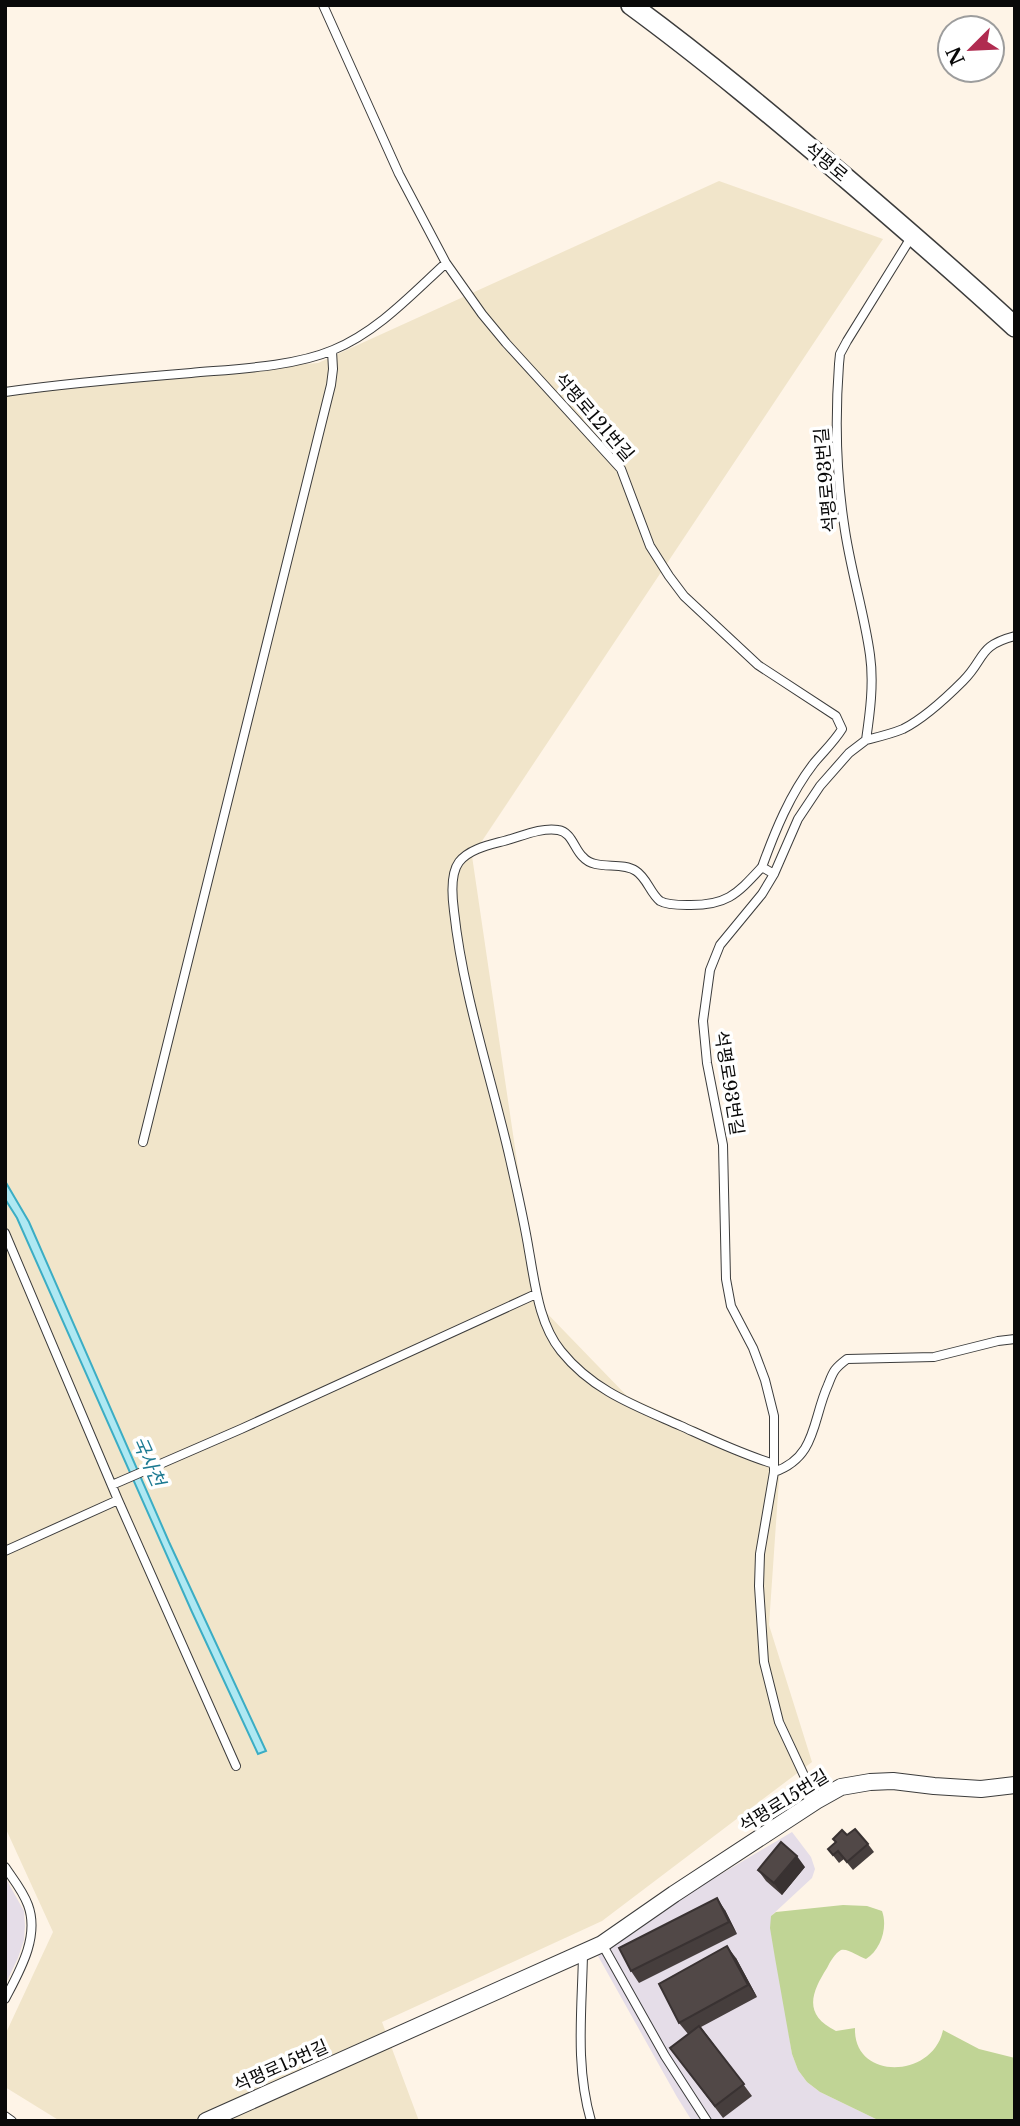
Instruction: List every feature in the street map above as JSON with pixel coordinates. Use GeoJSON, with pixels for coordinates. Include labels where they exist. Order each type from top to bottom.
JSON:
{"type":"FeatureCollection","features":[{"type":"Feature","properties":{"kind":"street","name":"석평로"},"geometry":{"type":"LineString","coordinates":[[631,5],[694,51],[912,235],[1015,327]]}},
{"type":"Feature","properties":{"kind":"street","name":"석평로15번길"},"geometry":{"type":"LineString","coordinates":[[206,2121],[583,1954],[841,1787],[893,1781],[981,1789],[1015,1785]]}},
{"type":"Feature","properties":{"kind":"lane","name":"석평로121번길"},"geometry":{"type":"LineString","coordinates":[[323,5],[399,174],[446,263],[506,343],[621,469],[650,546],[684,596],[758,665],[836,716],[842,729],[832,744]]}},
{"type":"Feature","properties":{"kind":"lane","name":"석평로93번길"},"geometry":{"type":"LineString","coordinates":[[866,740],[871,703],[871,658],[850,561],[840,493],[837,439],[839,364],[846,341],[912,235]]}},
{"type":"Feature","properties":{"kind":"lane"},"geometry":{"type":"LineString","coordinates":[[5,392],[97,380],[275,364],[332,351],[381,322],[446,263]]}},
{"type":"Feature","properties":{"kind":"lane"},"geometry":{"type":"LineString","coordinates":[[143,1142],[331,385],[332,351]]}},
{"type":"Feature","properties":{"kind":"lane","name":"석평로93번길"},"geometry":{"type":"LineString","coordinates":[[816,1801],[779,1722],[764,1662],[760,1621],[760,1554],[774,1468],[774,1416],[753,1348],[731,1306],[726,1279],[723,1145],[707,1063],[703,1021],[710,970],[720,945],[762,894],[774,874],[798,820],[820,786],[849,753],[866,740],[902,730],[918,720],[966,678],[984,650],[998,640],[1015,636]]}},
{"type":"Feature","properties":{"kind":"lane"},"geometry":{"type":"LineString","coordinates":[[849,753],[832,744],[814,762],[788,806],[762,867],[742,889],[717,903],[668,904],[660,900],[635,870],[589,862],[582,857],[569,836],[560,830],[531,834],[483,847],[459,862],[454,874],[453,891],[461,957],[470,1004],[519,1195],[537,1294],[558,1348],[590,1381],[611,1395],[774,1468],[786,1468],[810,1442],[829,1382],[834,1371],[847,1359],[934,1357],[1015,1339]]}},
{"type":"Feature","properties":{"kind":"lane"},"geometry":{"type":"LineString","coordinates":[[762,867],[774,874]]}},
{"type":"Feature","properties":{"kind":"lane"},"geometry":{"type":"LineString","coordinates":[[5,1233],[116,1483],[118,1500],[236,1766]]}},
{"type":"Feature","properties":{"kind":"lane"},"geometry":{"type":"LineString","coordinates":[[116,1483],[253,1424],[537,1294]]}},
{"type":"Feature","properties":{"kind":"lane"},"geometry":{"type":"LineString","coordinates":[[5,1550],[118,1500]]}},
{"type":"Feature","properties":{"kind":"lane"},"geometry":{"type":"LineString","coordinates":[[5,1867],[24,1895],[31,1917],[31,1933],[22,1967],[5,1999]]}},
{"type":"Feature","properties":{"kind":"lane"},"geometry":{"type":"LineString","coordinates":[[602,1944],[665,2056],[707,2121]]}},
{"type":"Feature","properties":{"kind":"lane"},"geometry":{"type":"LineString","coordinates":[[583,1954],[580,2066],[591,2121]]}},
{"type":"Feature","properties":{"kind":"lane"},"geometry":{"type":"LineString","coordinates":[[5,2116],[12,2121]]}},
{"type":"Feature","properties":{"kind":"shaded area"},"geometry":{"type":"Polygon","coordinates":[[[719,181],[883,239],[472,856],[538,1304],[627,1396],[780,1465],[769,1625],[812,1762],[602,1921],[382,2022],[419,2121],[60,2121],[5,2087],[5,2035],[53,1932],[5,1827],[5,388],[318,363],[719,181]]]}},
{"type":"Feature","properties":{"kind":"shaded area"},"geometry":{"type":"Polygon","coordinates":[[[792,1832],[811,1857],[815,1869],[812,1878],[771,1916],[792,2054],[798,2070],[807,2082],[820,2092],[880,2121],[692,2121],[598,1956],[689,1893],[792,1832]]]}},
{"type":"Feature","properties":{"kind":"shaded area"},"geometry":{"type":"Polygon","coordinates":[[[5,1877],[24,1911],[25,1926],[18,1958],[5,1985],[5,1877]]]}},
{"type":"Feature","properties":{"kind":"green space"},"geometry":{"type":"Polygon","coordinates":[[[843,1905],[867,1906],[882,1911],[884,1931],[876,1950],[866,1959],[844,1950],[839,1951],[833,1958],[814,1995],[814,2011],[818,2018],[836,2031],[855,2028],[858,2045],[866,2058],[879,2065],[910,2065],[925,2058],[936,2046],[943,2030],[979,2049],[1015,2058],[1015,2121],[880,2121],[820,2092],[807,2082],[798,2070],[792,2054],[770,1928],[771,1916],[776,1912],[843,1905]]]}},
{"type":"Feature","properties":{"kind":"water"},"geometry":{"type":"Polygon","coordinates":[[[5,1181],[29,1222],[169,1542],[266,1751],[258,1754],[192,1612],[17,1218],[5,1199],[5,1181]]]}},
{"type":"Feature","properties":{"kind":"building"},"geometry":{"type":"Polygon","coordinates":[[[855,1829],[868,1844],[847,1862],[838,1851],[833,1855],[828,1849],[836,1842],[833,1839],[842,1830],[847,1835],[855,1829]]]}},
{"type":"Feature","properties":{"kind":"building"},"geometry":{"type":"Polygon","coordinates":[[[781,1842],[797,1856],[774,1883],[758,1870],[781,1842]]]}},
{"type":"Feature","properties":{"kind":"building"},"geometry":{"type":"Polygon","coordinates":[[[717,1898],[729,1922],[631,1971],[619,1948],[717,1898]]]}},
{"type":"Feature","properties":{"kind":"building"},"geometry":{"type":"Polygon","coordinates":[[[727,1946],[748,1985],[679,2023],[659,1984],[727,1946]]]}},
{"type":"Feature","properties":{"kind":"building"},"geometry":{"type":"Polygon","coordinates":[[[699,2026],[744,2084],[715,2106],[670,2048],[699,2026]]]}},
{"type":"Feature","properties":{"kind":"water label","name":"국사천"},"geometry":{"type":"Point","coordinates":[149,1461]}}]}
